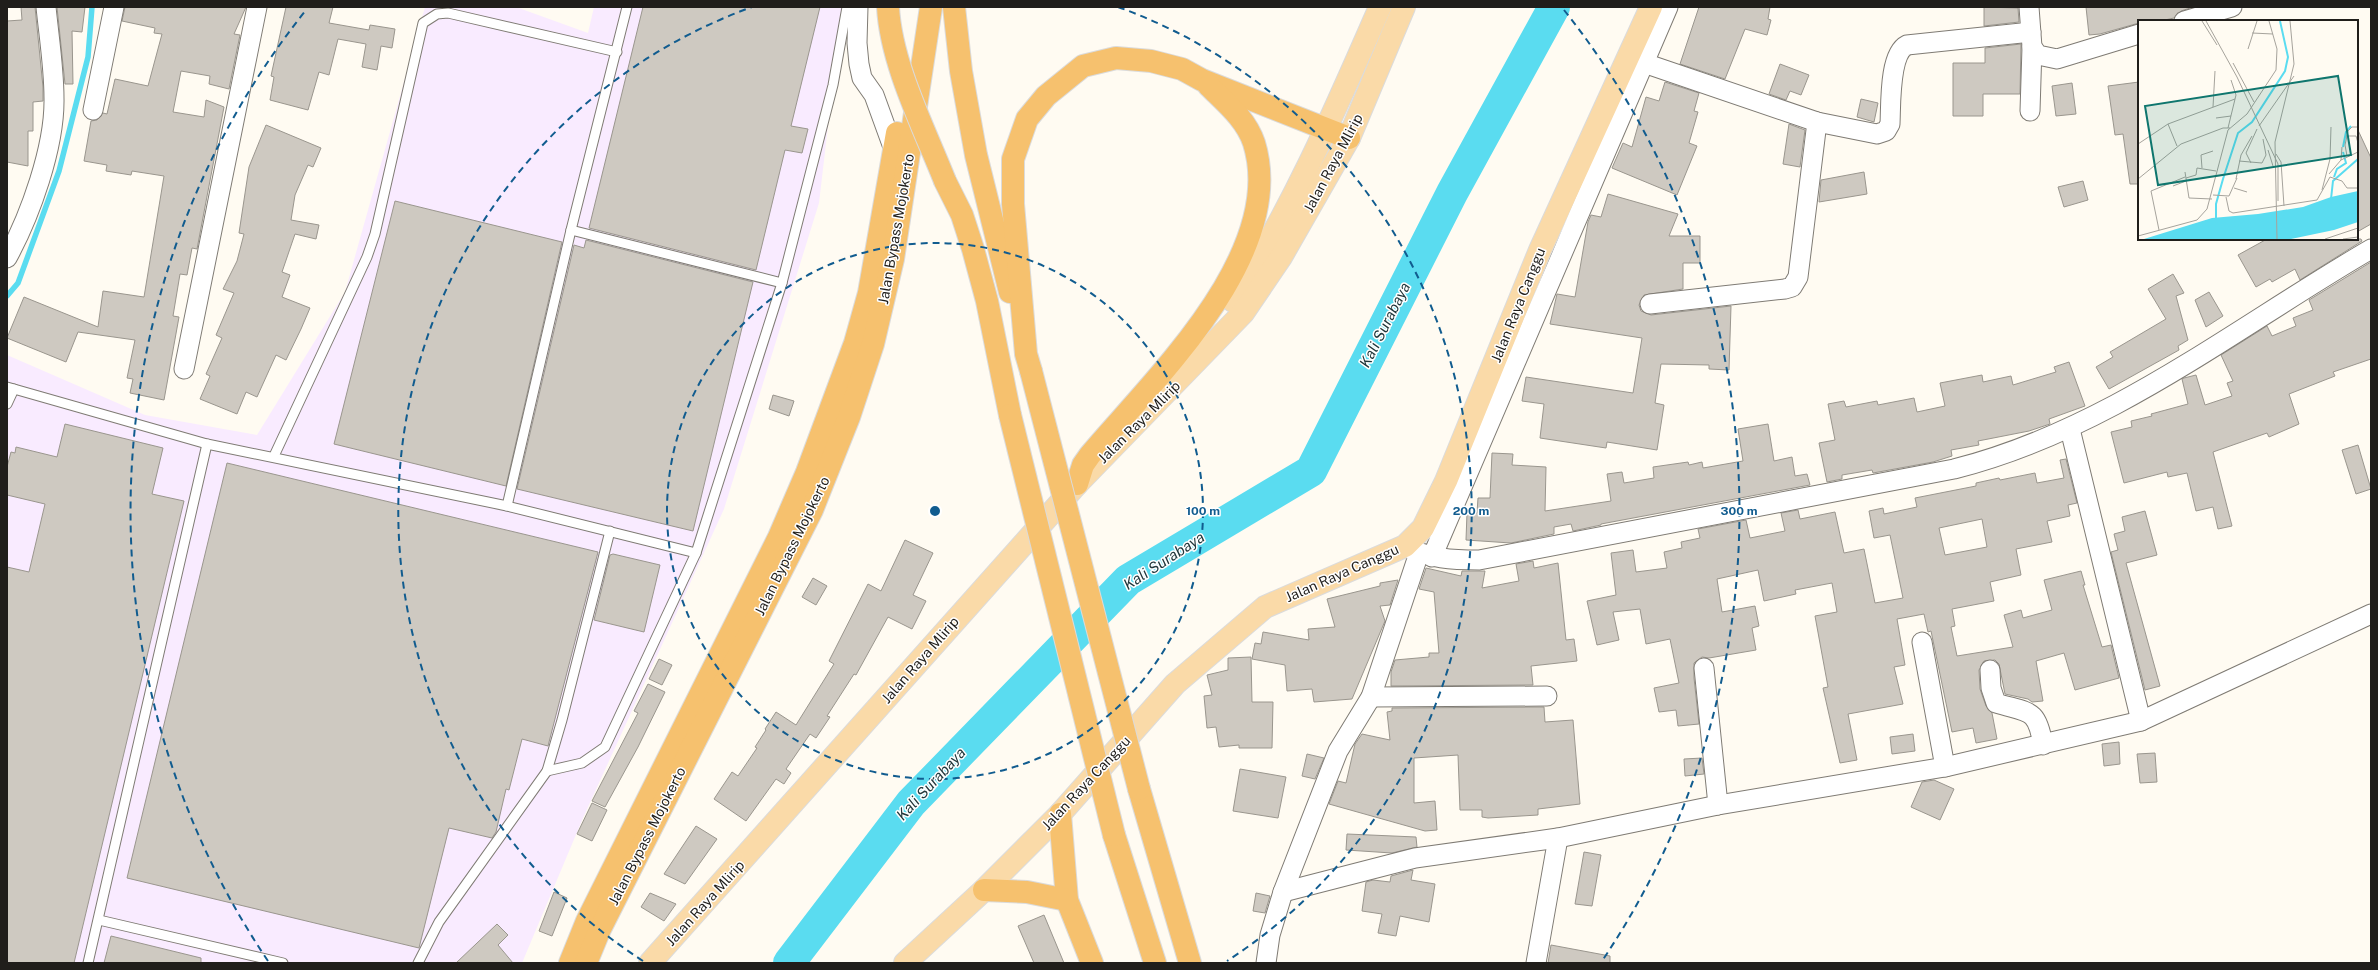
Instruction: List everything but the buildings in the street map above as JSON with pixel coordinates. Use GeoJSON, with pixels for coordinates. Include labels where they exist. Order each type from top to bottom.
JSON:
{"type":"FeatureCollection","features":[{"type":"Feature","properties":{"kind":"highway"},"geometry":{"type":"LineString","coordinates":[[888,7],[889,26],[897,58],[945,181],[962,215],[973,249],[987,301],[1010,415],[1114,835],[1155,963]]}},
{"type":"Feature","properties":{"kind":"highway","name":"Jalan Bypass Mojokerto"},"geometry":{"type":"LineString","coordinates":[[570,963],[587,921],[779,537],[807,472],[855,343],[868,293],[894,150],[917,7]]}},
{"type":"Feature","properties":{"kind":"highway","name":"Jalan Bypass Mojokerto"},"geometry":{"type":"LineString","coordinates":[[586,963],[600,929],[812,510],[850,417],[875,338],[893,259],[931,7]]}},
{"type":"Feature","properties":{"kind":"highway"},"geometry":{"type":"LineString","coordinates":[[954,7],[961,71],[976,156],[1028,363],[1139,789],[1190,963]]}},
{"type":"Feature","properties":{"kind":"highway"},"geometry":{"type":"LineString","coordinates":[[1028,363],[1013,197],[1013,159],[1027,119],[1046,96],[1083,66],[1116,58],[1151,61],[1182,69],[1202,80],[1327,128],[1349,138]]}},
{"type":"Feature","properties":{"kind":"highway"},"geometry":{"type":"LineString","coordinates":[[1077,484],[1083,465],[1090,454],[1186,342],[1217,301],[1240,260],[1254,223],[1259,200],[1260,176],[1254,142],[1236,112],[1202,80]]}},
{"type":"Feature","properties":{"kind":"highway"},"geometry":{"type":"LineString","coordinates":[[1060,814],[1067,900],[1092,963]]}},
{"type":"Feature","properties":{"kind":"highway"},"geometry":{"type":"LineString","coordinates":[[984,890],[1027,892],[1067,900]]}},
{"type":"Feature","properties":{"kind":"main road","name":"Jalan Raya Mlirip"},"geometry":{"type":"LineString","coordinates":[[1196,364],[1265,252],[1327,128],[1380,7]]}},
{"type":"Feature","properties":{"kind":"main road","name":"Jalan Raya Mlirip"},"geometry":{"type":"LineString","coordinates":[[650,963],[1077,484],[1196,364],[1242,313],[1276,264],[1349,138],[1404,7]]}},
{"type":"Feature","properties":{"kind":"main road","name":"Jalan Raya Canggu"},"geometry":{"type":"LineString","coordinates":[[905,963],[984,890],[1060,814],[1176,684],[1264,607],[1419,552],[1423,528],[1446,481],[1540,250],[1651,7]]}},
{"type":"Feature","properties":{"kind":"street"},"geometry":{"type":"LineString","coordinates":[[7,258],[14,232],[47,153],[52,127],[54,98],[46,7]]}},
{"type":"Feature","properties":{"kind":"street"},"geometry":{"type":"LineString","coordinates":[[93,110],[114,7]]}},
{"type":"Feature","properties":{"kind":"street"},"geometry":{"type":"LineString","coordinates":[[184,369],[256,7]]}},
{"type":"Feature","properties":{"kind":"street"},"geometry":{"type":"LineString","coordinates":[[858,7],[857,43],[862,78],[874,95],[894,150]]}},
{"type":"Feature","properties":{"kind":"street"},"geometry":{"type":"LineString","coordinates":[[1266,963],[1270,935],[1283,892],[1338,751],[1371,697],[1419,552],[1644,63],[1668,7]]}},
{"type":"Feature","properties":{"kind":"street"},"geometry":{"type":"LineString","coordinates":[[2029,7],[2031,40],[2030,111]]}},
{"type":"Feature","properties":{"kind":"street"},"geometry":{"type":"LineString","coordinates":[[2187,20],[2232,7]]}},
{"type":"Feature","properties":{"kind":"street"},"geometry":{"type":"LineString","coordinates":[[2031,40],[2038,55],[2057,59],[2138,34]]}},
{"type":"Feature","properties":{"kind":"street"},"geometry":{"type":"LineString","coordinates":[[1644,63],[1817,122],[1877,134],[1886,131],[1890,124],[1895,59],[1902,48],[1907,45],[2031,40]]}},
{"type":"Feature","properties":{"kind":"street"},"geometry":{"type":"LineString","coordinates":[[1650,304],[1785,289],[1796,283],[1798,277],[1817,122]]}},
{"type":"Feature","properties":{"kind":"street"},"geometry":{"type":"LineString","coordinates":[[1419,552],[1456,560],[1480,560],[1954,469],[2025,448],[2070,429],[2131,398],[2303,288],[2371,249]]}},
{"type":"Feature","properties":{"kind":"street"},"geometry":{"type":"LineString","coordinates":[[2070,429],[2141,721]]}},
{"type":"Feature","properties":{"kind":"street"},"geometry":{"type":"LineString","coordinates":[[1283,892],[1415,858],[1558,838],[1718,805],[1944,767],[2141,721],[2371,614]]}},
{"type":"Feature","properties":{"kind":"street"},"geometry":{"type":"LineString","coordinates":[[1922,642],[1944,767]]}},
{"type":"Feature","properties":{"kind":"street"},"geometry":{"type":"LineString","coordinates":[[1704,668],[1718,805]]}},
{"type":"Feature","properties":{"kind":"street"},"geometry":{"type":"LineString","coordinates":[[1990,670],[1991,688],[1996,703],[2025,710],[2034,715],[2040,728],[2043,745]]}},
{"type":"Feature","properties":{"kind":"street"},"geometry":{"type":"LineString","coordinates":[[1371,697],[1547,696]]}},
{"type":"Feature","properties":{"kind":"street"},"geometry":{"type":"LineString","coordinates":[[1536,963],[1558,838]]}},
{"type":"Feature","properties":{"kind":"lane"},"geometry":{"type":"LineString","coordinates":[[507,506],[571,230],[628,7]]}},
{"type":"Feature","properties":{"kind":"lane"},"geometry":{"type":"LineString","coordinates":[[547,771],[582,763],[605,748],[696,553],[782,283],[833,85],[847,7]]}},
{"type":"Feature","properties":{"kind":"lane"},"geometry":{"type":"LineString","coordinates":[[274,456],[360,272],[371,245],[423,23],[437,14],[448,13],[617,52]]}},
{"type":"Feature","properties":{"kind":"lane"},"geometry":{"type":"LineString","coordinates":[[571,230],[782,283]]}},
{"type":"Feature","properties":{"kind":"lane"},"geometry":{"type":"LineString","coordinates":[[7,404],[10,388],[207,444],[274,456],[507,506],[696,553]]}},
{"type":"Feature","properties":{"kind":"lane"},"geometry":{"type":"LineString","coordinates":[[88,963],[207,444]]}},
{"type":"Feature","properties":{"kind":"lane"},"geometry":{"type":"LineString","coordinates":[[418,963],[439,922],[547,771],[562,720],[610,531]]}},
{"type":"Feature","properties":{"kind":"lane"},"geometry":{"type":"LineString","coordinates":[[99,920],[283,963]]}},
{"type":"Feature","properties":{"kind":"shaded area"},"geometry":{"type":"Polygon","coordinates":[[[425,7],[516,7],[588,33],[594,7],[842,7],[819,203],[724,509],[583,818],[522,963],[7,963],[7,355],[145,415],[257,435],[345,292],[425,7]]]}},
{"type":"Feature","properties":{"kind":"waterway"},"geometry":{"type":"LineString","coordinates":[[7,296],[18,283],[59,171],[88,57],[92,7]]}},
{"type":"Feature","properties":{"kind":"waterway","name":"Kali Surabaya"},"geometry":{"type":"LineString","coordinates":[[789,963],[911,803],[1128,580],[1311,471],[1452,193],[1554,7]]}}]}
